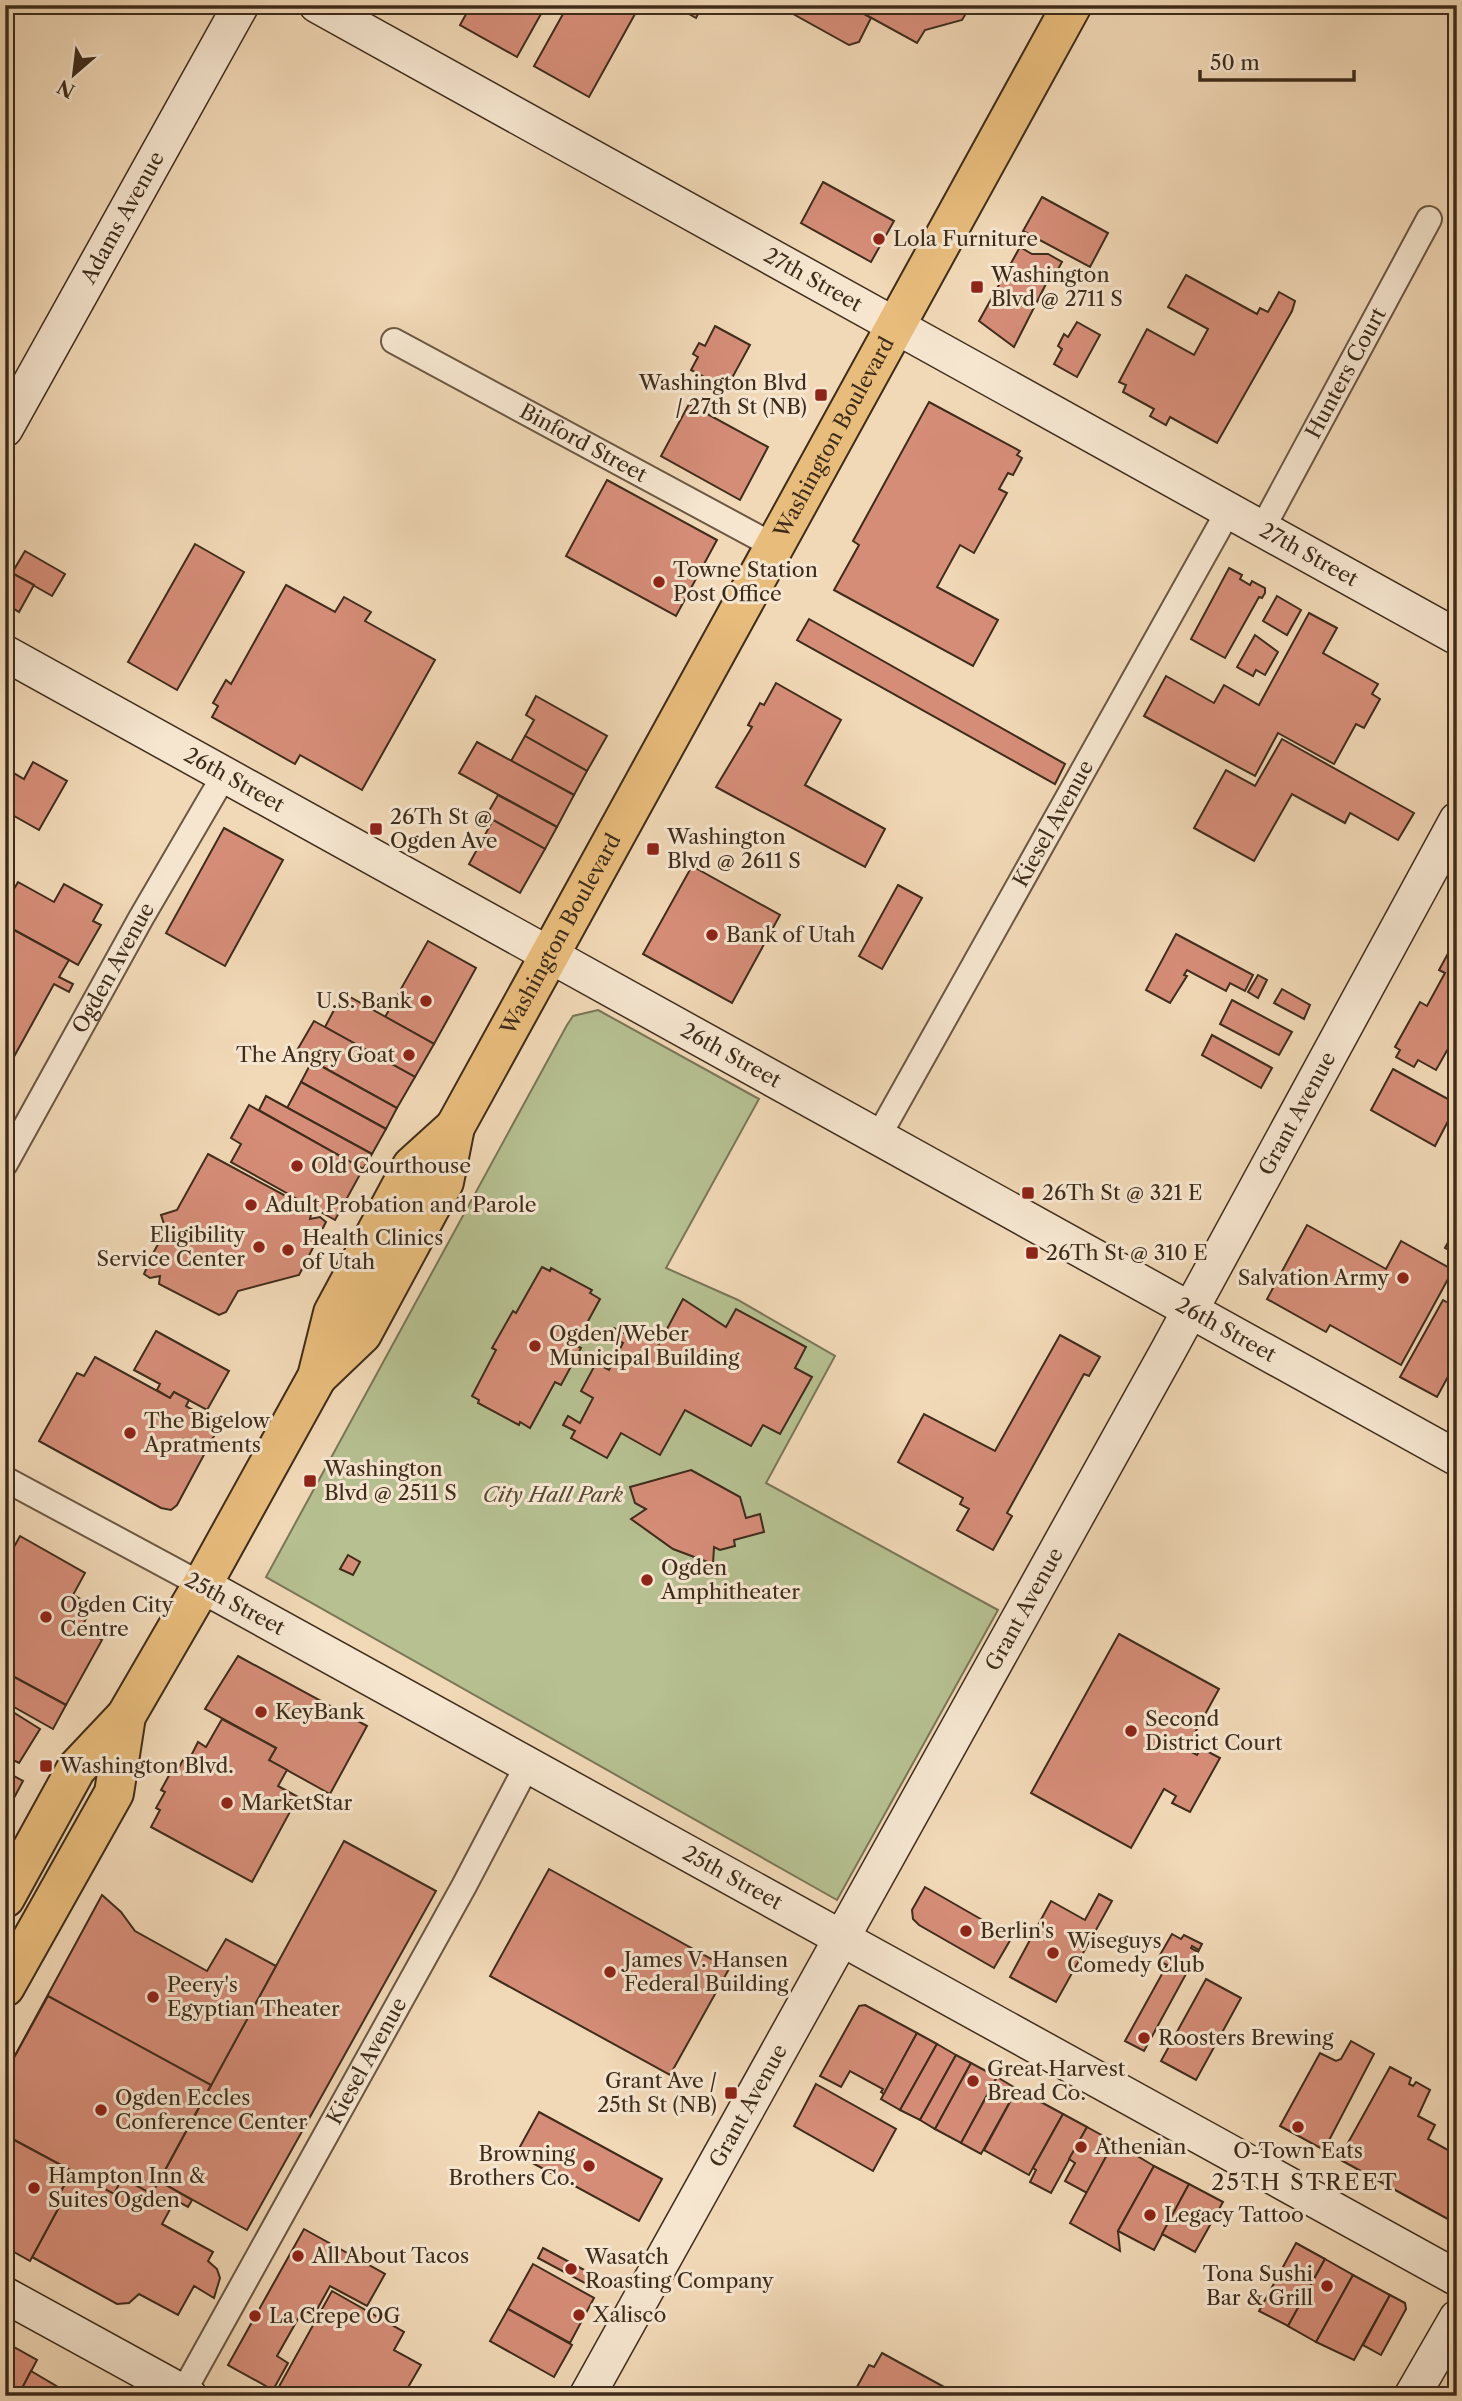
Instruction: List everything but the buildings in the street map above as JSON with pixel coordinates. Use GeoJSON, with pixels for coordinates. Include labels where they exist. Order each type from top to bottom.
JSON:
{"type":"FeatureCollection","features":[{"type":"Feature","properties":{"kind":"main road","name":"Washington Boulevard"},"geometry":{"type":"LineString","coordinates":[[5,1898],[76,1769],[126,1716],[202,1585],[317,1377],[333,1313],[412,1166],[455,1126],[894,325],[1073,5]]}},
{"type":"Feature","properties":{"kind":"main road","name":"Washington Boulevard"},"geometry":{"type":"LineString","coordinates":[[5,1987],[114,1793],[126,1716]]}},
{"type":"Feature","properties":{"kind":"street","name":"Adams Avenue"},"geometry":{"type":"LineString","coordinates":[[5,429],[240,5]]}},
{"type":"Feature","properties":{"kind":"street","name":"27th Street"},"geometry":{"type":"LineString","coordinates":[[317,5],[1457,637]]}},
{"type":"Feature","properties":{"kind":"street","name":"Hunters Court"},"geometry":{"type":"LineString","coordinates":[[1262,529],[1429,219]]}},
{"type":"Feature","properties":{"kind":"street","name":"Binford Street"},"geometry":{"type":"LineString","coordinates":[[394,341],[774,546]]}},
{"type":"Feature","properties":{"kind":"street","name":"Kiesel Avenue"},"geometry":{"type":"LineString","coordinates":[[878,1137],[1229,510]]}},
{"type":"Feature","properties":{"kind":"street","name":"26th Street"},"geometry":{"type":"LineString","coordinates":[[5,653],[1190,1310],[1454,1451]]}},
{"type":"Feature","properties":{"kind":"street","name":"Ogden Avenue"},"geometry":{"type":"LineString","coordinates":[[5,1164],[141,918],[225,775]]}},
{"type":"Feature","properties":{"kind":"street","name":"Grant Avenue"},"geometry":{"type":"LineString","coordinates":[[587,2396],[844,1939],[1457,820]]}},
{"type":"Feature","properties":{"kind":"street","name":"25th Street"},"geometry":{"type":"LineString","coordinates":[[5,1479],[528,1764],[1457,2278]]}},
{"type":"Feature","properties":{"kind":"street","name":"Kiesel Avenue"},"geometry":{"type":"LineString","coordinates":[[185,2395],[528,1764]]}},
{"type":"Feature","properties":{"kind":"street"},"geometry":{"type":"LineString","coordinates":[[5,2295],[185,2395]]}},
{"type":"Feature","properties":{"kind":"street"},"geometry":{"type":"LineString","coordinates":[[1412,2396],[1457,2318]]}},
{"type":"Feature","properties":{"kind":"green space","name":"City Hall Park"},"geometry":{"type":"Polygon","coordinates":[[[598,1010],[759,1099],[666,1268],[738,1300],[835,1356],[766,1483],[998,1610],[837,1900],[266,1577],[567,1025],[573,1016],[598,1010]]]}},
{"type":"Feature","properties":{"kind":"place","name":"Lola Furniture"},"geometry":{"type":"Point","coordinates":[879,239]}},
{"type":"Feature","properties":{"kind":"place","name":"Washington Blvd @ 2711 S"},"geometry":{"type":"Point","coordinates":[977,287]}},
{"type":"Feature","properties":{"kind":"place","name":"Washington Blvd / 27th St (NB)"},"geometry":{"type":"Point","coordinates":[821,395]}},
{"type":"Feature","properties":{"kind":"place","name":"Towne Station Post Office"},"geometry":{"type":"Point","coordinates":[659,582]}},
{"type":"Feature","properties":{"kind":"place","name":"26Th St @ Ogden Ave"},"geometry":{"type":"Point","coordinates":[376,829]}},
{"type":"Feature","properties":{"kind":"place","name":"Washington Blvd @ 2611 S"},"geometry":{"type":"Point","coordinates":[653,849]}},
{"type":"Feature","properties":{"kind":"place","name":"Bank of Utah"},"geometry":{"type":"Point","coordinates":[712,935]}},
{"type":"Feature","properties":{"kind":"place","name":"U.S. Bank"},"geometry":{"type":"Point","coordinates":[426,1001]}},
{"type":"Feature","properties":{"kind":"place","name":"The Angry Goat"},"geometry":{"type":"Point","coordinates":[409,1055]}},
{"type":"Feature","properties":{"kind":"place","name":"Old Courthouse"},"geometry":{"type":"Point","coordinates":[297,1166]}},
{"type":"Feature","properties":{"kind":"place","name":"26Th St @ 321 E"},"geometry":{"type":"Point","coordinates":[1028,1193]}},
{"type":"Feature","properties":{"kind":"place","name":"Adult Probation and Parole"},"geometry":{"type":"Point","coordinates":[251,1205]}},
{"type":"Feature","properties":{"kind":"place","name":"Eligibility Service Center"},"geometry":{"type":"Point","coordinates":[259,1247]}},
{"type":"Feature","properties":{"kind":"place","name":"Health Clinics of Utah"},"geometry":{"type":"Point","coordinates":[288,1250]}},
{"type":"Feature","properties":{"kind":"place","name":"26Th St @ 310 E"},"geometry":{"type":"Point","coordinates":[1032,1253]}},
{"type":"Feature","properties":{"kind":"place","name":"Salvation Army"},"geometry":{"type":"Point","coordinates":[1403,1278]}},
{"type":"Feature","properties":{"kind":"place","name":"Ogden/Weber Municipal Building"},"geometry":{"type":"Point","coordinates":[535,1346]}},
{"type":"Feature","properties":{"kind":"place","name":"The Bigelow Apratments"},"geometry":{"type":"Point","coordinates":[130,1433]}},
{"type":"Feature","properties":{"kind":"place","name":"Washington Blvd @ 2511 S"},"geometry":{"type":"Point","coordinates":[310,1481]}},
{"type":"Feature","properties":{"kind":"place","name":"Ogden Amphitheater"},"geometry":{"type":"Point","coordinates":[647,1580]}},
{"type":"Feature","properties":{"kind":"place","name":"Ogden City Centre"},"geometry":{"type":"Point","coordinates":[46,1617]}},
{"type":"Feature","properties":{"kind":"place","name":"KeyBank"},"geometry":{"type":"Point","coordinates":[261,1712]}},
{"type":"Feature","properties":{"kind":"place","name":"Second District Court"},"geometry":{"type":"Point","coordinates":[1131,1731]}},
{"type":"Feature","properties":{"kind":"place","name":"Washington Blvd."},"geometry":{"type":"Point","coordinates":[46,1766]}},
{"type":"Feature","properties":{"kind":"place","name":"MarketStar"},"geometry":{"type":"Point","coordinates":[227,1803]}},
{"type":"Feature","properties":{"kind":"place","name":"Berlin's"},"geometry":{"type":"Point","coordinates":[966,1931]}},
{"type":"Feature","properties":{"kind":"place","name":"Wiseguys Comedy Club"},"geometry":{"type":"Point","coordinates":[1053,1953]}},
{"type":"Feature","properties":{"kind":"place","name":"James V. Hansen Federal Building"},"geometry":{"type":"Point","coordinates":[610,1972]}},
{"type":"Feature","properties":{"kind":"place","name":"Peery's Egyptian Theater"},"geometry":{"type":"Point","coordinates":[153,1997]}},
{"type":"Feature","properties":{"kind":"place","name":"Roosters Brewing"},"geometry":{"type":"Point","coordinates":[1144,2038]}},
{"type":"Feature","properties":{"kind":"place","name":"Great Harvest Bread Co."},"geometry":{"type":"Point","coordinates":[973,2081]}},
{"type":"Feature","properties":{"kind":"place","name":"Grant Ave / 25th St (NB)"},"geometry":{"type":"Point","coordinates":[731,2093]}},
{"type":"Feature","properties":{"kind":"place","name":"Ogden Eccles Conference Center"},"geometry":{"type":"Point","coordinates":[101,2110]}},
{"type":"Feature","properties":{"kind":"place","name":"O-Town Eats"},"geometry":{"type":"Point","coordinates":[1298,2127]}},
{"type":"Feature","properties":{"kind":"place","name":"Athenian"},"geometry":{"type":"Point","coordinates":[1081,2147]}},
{"type":"Feature","properties":{"kind":"place","name":"Browning Brothers Co."},"geometry":{"type":"Point","coordinates":[589,2166]}},
{"type":"Feature","properties":{"kind":"place","name":"Hampton Inn & Suites Ogden"},"geometry":{"type":"Point","coordinates":[34,2188]}},
{"type":"Feature","properties":{"kind":"place","name":"Legacy Tattoo"},"geometry":{"type":"Point","coordinates":[1150,2215]}},
{"type":"Feature","properties":{"kind":"place","name":"All About Tacos"},"geometry":{"type":"Point","coordinates":[298,2256]}},
{"type":"Feature","properties":{"kind":"place","name":"Wasatch Roasting Company"},"geometry":{"type":"Point","coordinates":[571,2269]}},
{"type":"Feature","properties":{"kind":"place","name":"Tona Sushi Bar & Grill"},"geometry":{"type":"Point","coordinates":[1327,2286]}},
{"type":"Feature","properties":{"kind":"place","name":"Xalisco"},"geometry":{"type":"Point","coordinates":[579,2315]}},
{"type":"Feature","properties":{"kind":"place","name":"La Crepe OG"},"geometry":{"type":"Point","coordinates":[255,2316]}},
{"type":"Feature","properties":{"kind":"district","name":"25TH STREET"},"geometry":{"type":"Point","coordinates":[1305,2182]}}]}
